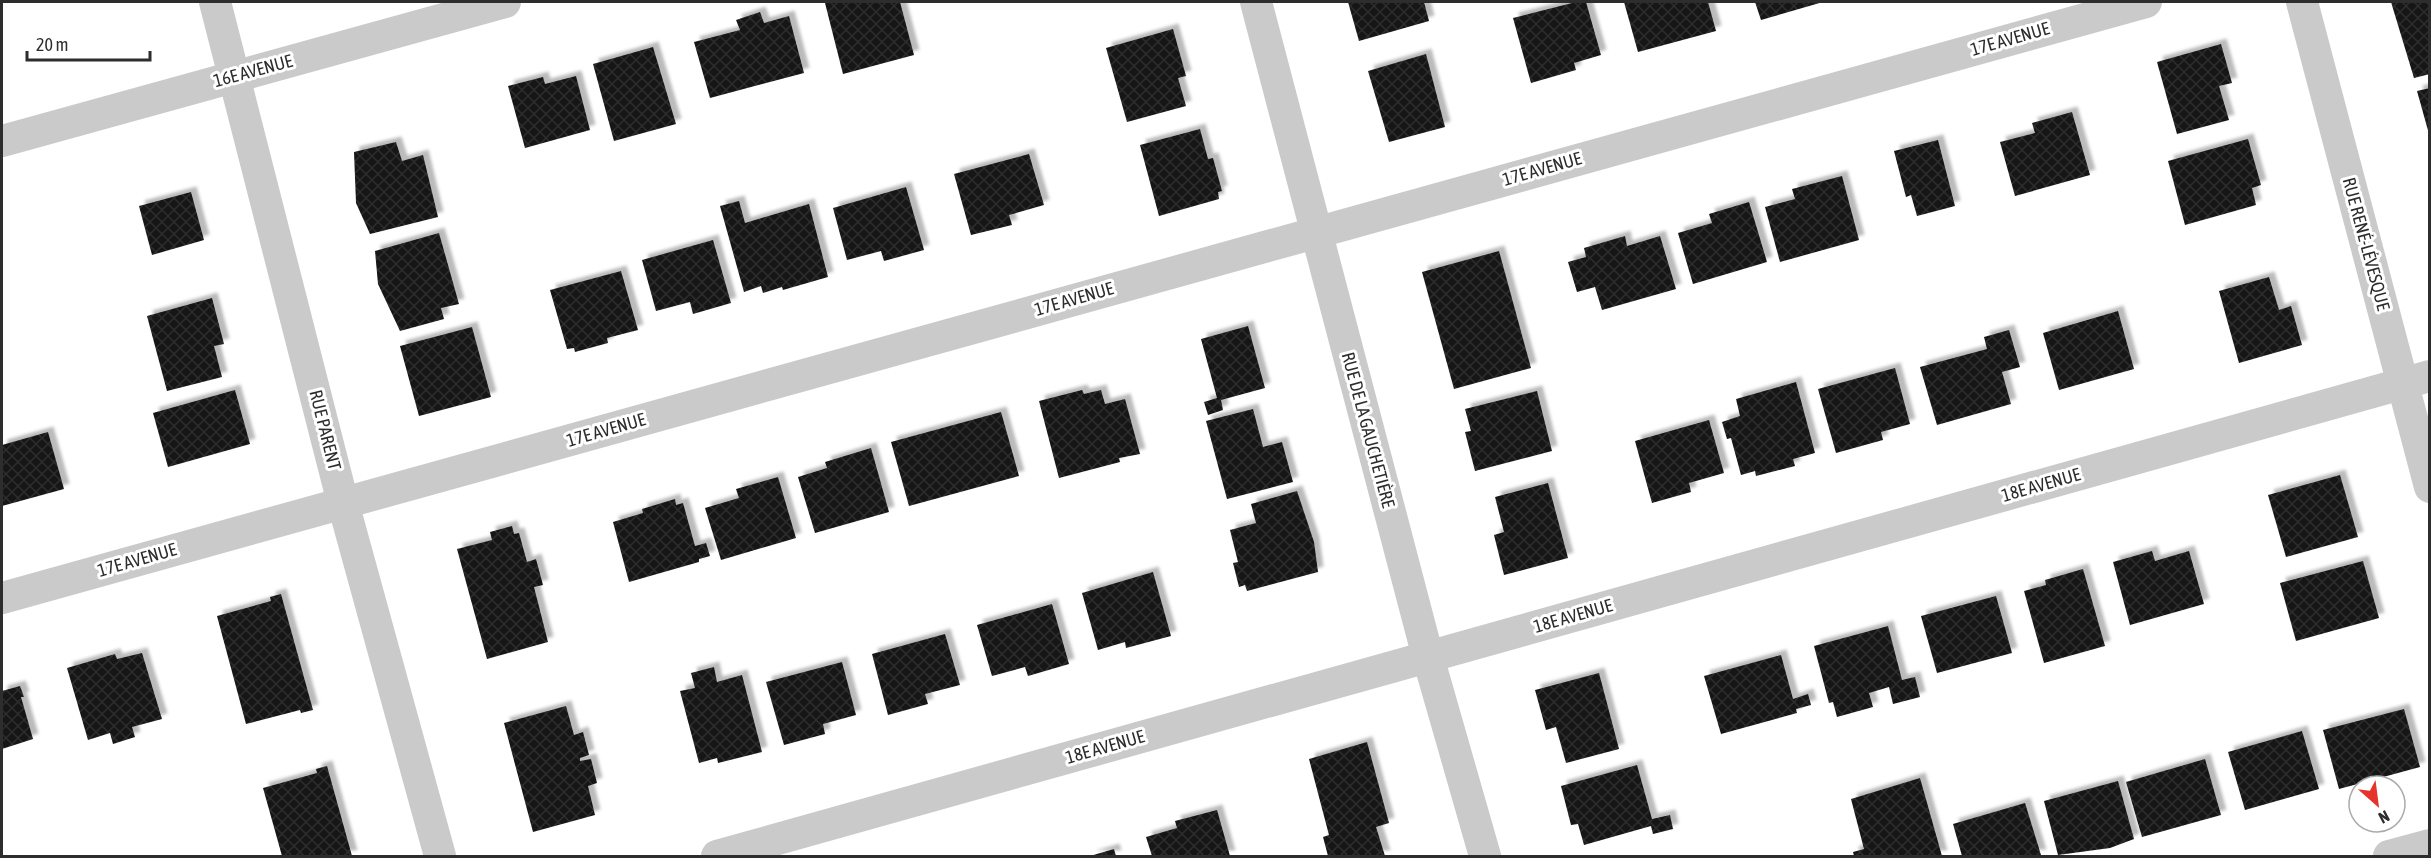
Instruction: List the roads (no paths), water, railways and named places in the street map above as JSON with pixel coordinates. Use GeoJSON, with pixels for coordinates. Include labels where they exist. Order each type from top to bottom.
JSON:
{"type":"FeatureCollection","features":[{"type":"Feature","properties":{"kind":"street","name":"RUE PARENT"},"geometry":{"type":"LineString","coordinates":[[215,2],[343,503],[440,856]]}},
{"type":"Feature","properties":{"kind":"street","name":"16E AVENUE"},"geometry":{"type":"LineString","coordinates":[[2,141],[505,2]]}},
{"type":"Feature","properties":{"kind":"street","name":"RUE DE LA GAUCHETIÈRE"},"geometry":{"type":"LineString","coordinates":[[1256,2],[1428,657],[1485,856]]}},
{"type":"Feature","properties":{"kind":"street","name":"17E AVENUE"},"geometry":{"type":"LineString","coordinates":[[2,598],[2146,2]]}},
{"type":"Feature","properties":{"kind":"street","name":"RUE RENÉ-LÉVESQUE"},"geometry":{"type":"LineString","coordinates":[[2302,2],[2416,380],[2430,488]]}},
{"type":"Feature","properties":{"kind":"street","name":"18E AVENUE"},"geometry":{"type":"LineString","coordinates":[[717,856],[2416,380]]}},
{"type":"Feature","properties":{"kind":"street"},"geometry":{"type":"LineString","coordinates":[[2389,856],[2430,845]]}}]}
